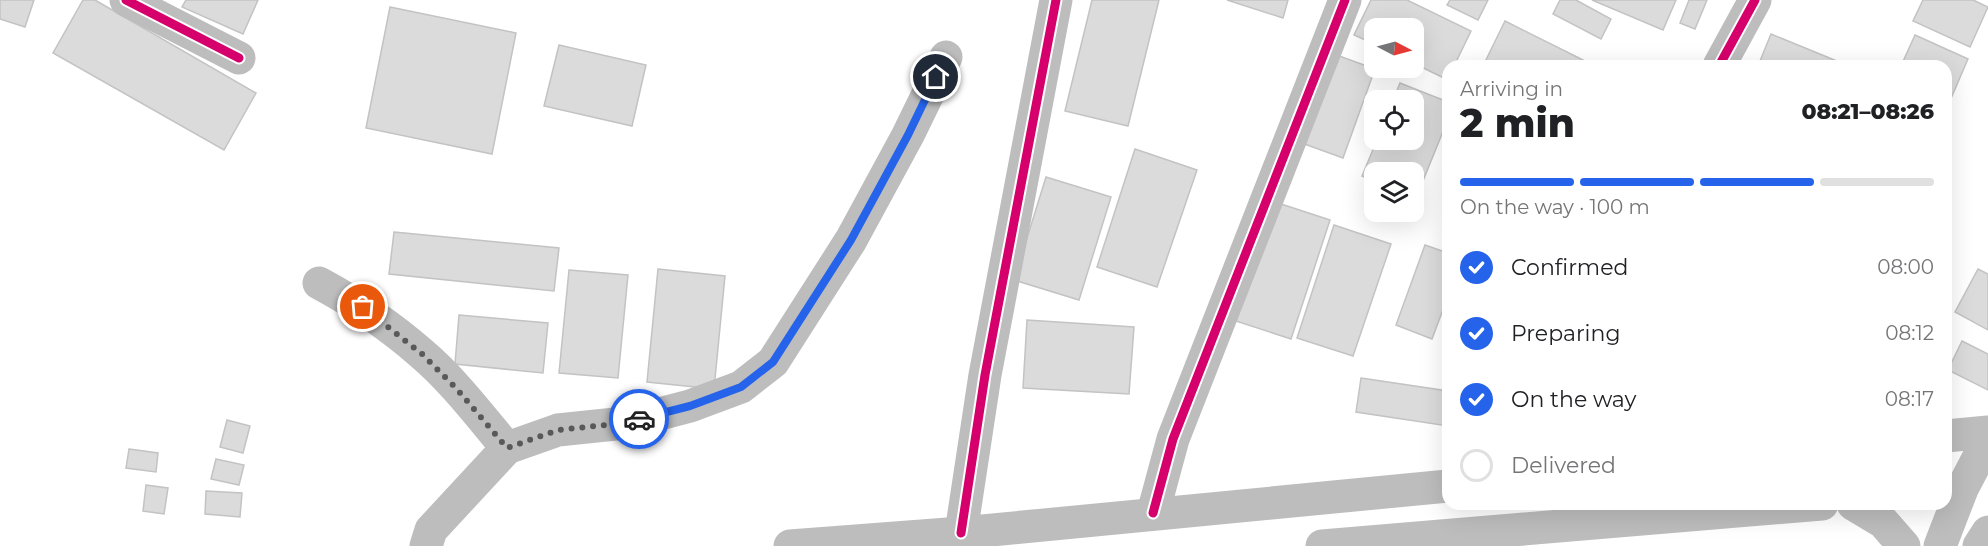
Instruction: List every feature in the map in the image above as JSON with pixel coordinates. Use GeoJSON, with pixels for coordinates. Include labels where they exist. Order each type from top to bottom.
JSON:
{"type":"FeatureCollection","features":[{"type":"Feature","properties":{"kind":"main road"},"geometry":{"type":"LineString","coordinates":[[126,0],[239,58]]}},
{"type":"Feature","properties":{"kind":"main road"},"geometry":{"type":"LineString","coordinates":[[961,533],[985,375],[1056,0]]}},
{"type":"Feature","properties":{"kind":"main road"},"geometry":{"type":"LineString","coordinates":[[1153,513],[1173,440],[1345,0]]}},
{"type":"Feature","properties":{"kind":"main road"},"geometry":{"type":"LineString","coordinates":[[1722,60],[1755,0]]}},
{"type":"Feature","properties":{"kind":"main road"},"geometry":{"type":"LineString","coordinates":[[426,546],[431,531],[507,448],[558,430],[625,423],[690,406],[741,387],[773,362],[851,240],[908,135],[946,57]]}},
{"type":"Feature","properties":{"kind":"main road"},"geometry":{"type":"LineString","coordinates":[[319,283],[363,307],[422,354],[456,388],[507,448]]}},
{"type":"Feature","properties":{"kind":"main road"},"geometry":{"type":"LineString","coordinates":[[1952,435],[1988,432]]}},
{"type":"Feature","properties":{"kind":"main road"},"geometry":{"type":"LineString","coordinates":[[1940,546],[1988,439]]}},
{"type":"Feature","properties":{"kind":"main road"},"geometry":{"type":"LineString","coordinates":[[790,546],[961,533],[1442,487]]}},
{"type":"Feature","properties":{"kind":"main road"},"geometry":{"type":"LineString","coordinates":[[1322,546],[1751,510]]}},
{"type":"Feature","properties":{"kind":"main road"},"geometry":{"type":"LineString","coordinates":[[1863,510],[1883,522],[1904,546]]}},
{"type":"Feature","properties":{"kind":"main road"},"geometry":{"type":"LineString","coordinates":[[1979,546],[1988,532]]}},
{"type":"Feature","properties":{"kind":"building"},"geometry":{"type":"Polygon","coordinates":[[[0,0],[34,0],[25,27],[0,19],[0,0]]]}},
{"type":"Feature","properties":{"kind":"building"},"geometry":{"type":"Polygon","coordinates":[[[83,0],[95,0],[256,93],[224,150],[53,53],[83,0]]]}},
{"type":"Feature","properties":{"kind":"building"},"geometry":{"type":"Polygon","coordinates":[[[186,0],[258,0],[243,34],[182,7],[186,0]]]}},
{"type":"Feature","properties":{"kind":"building"},"geometry":{"type":"Polygon","coordinates":[[[1092,0],[1159,0],[1128,126],[1065,111],[1092,0]]]}},
{"type":"Feature","properties":{"kind":"building"},"geometry":{"type":"Polygon","coordinates":[[[1227,0],[1288,0],[1283,18],[1227,0]]]}},
{"type":"Feature","properties":{"kind":"building"},"geometry":{"type":"Polygon","coordinates":[[[1371,0],[1407,0],[1471,31],[1457,60],[1442,60],[1442,77],[1424,68],[1424,18],[1364,18],[1364,40],[1354,35],[1371,0]]]}},
{"type":"Feature","properties":{"kind":"building"},"geometry":{"type":"Polygon","coordinates":[[[1450,0],[1488,0],[1478,20],[1447,5],[1450,0]]]}},
{"type":"Feature","properties":{"kind":"building"},"geometry":{"type":"Polygon","coordinates":[[[1560,0],[1576,0],[1611,19],[1601,39],[1553,14],[1560,0]]]}},
{"type":"Feature","properties":{"kind":"building"},"geometry":{"type":"Polygon","coordinates":[[[1592,0],[1676,0],[1663,30],[1592,0]]]}},
{"type":"Feature","properties":{"kind":"building"},"geometry":{"type":"Polygon","coordinates":[[[1689,0],[1707,0],[1695,29],[1680,23],[1689,0]]]}},
{"type":"Feature","properties":{"kind":"building"},"geometry":{"type":"Polygon","coordinates":[[[1923,0],[1973,0],[1988,7],[1970,47],[1913,21],[1923,0]]]}},
{"type":"Feature","properties":{"kind":"building"},"geometry":{"type":"Polygon","coordinates":[[[390,7],[516,33],[492,154],[366,128],[390,7]]]}},
{"type":"Feature","properties":{"kind":"building"},"geometry":{"type":"Polygon","coordinates":[[[1505,21],[1583,60],[1486,60],[1505,21]]]}},
{"type":"Feature","properties":{"kind":"building"},"geometry":{"type":"Polygon","coordinates":[[[1771,34],[1834,60],[1760,60],[1771,34]]]}},
{"type":"Feature","properties":{"kind":"building"},"geometry":{"type":"Polygon","coordinates":[[[1915,35],[1968,59],[1952,96],[1952,60],[1904,60],[1915,35]]]}},
{"type":"Feature","properties":{"kind":"building"},"geometry":{"type":"Polygon","coordinates":[[[559,45],[646,65],[632,126],[544,106],[559,45]]]}},
{"type":"Feature","properties":{"kind":"building"},"geometry":{"type":"Polygon","coordinates":[[[1331,53],[1364,65],[1364,78],[1372,78],[1367,90],[1364,90],[1364,100],[1343,158],[1299,142],[1331,53]]]}},
{"type":"Feature","properties":{"kind":"building"},"geometry":{"type":"Polygon","coordinates":[[[1400,83],[1418,90],[1397,90],[1400,83]]]}},
{"type":"Feature","properties":{"kind":"building"},"geometry":{"type":"Polygon","coordinates":[[[1424,92],[1442,100],[1442,134],[1424,178],[1424,162],[1368,162],[1373,150],[1424,150],[1424,92]]]}},
{"type":"Feature","properties":{"kind":"building"},"geometry":{"type":"Polygon","coordinates":[[[1135,149],[1197,170],[1157,287],[1097,267],[1135,149]]]}},
{"type":"Feature","properties":{"kind":"building"},"geometry":{"type":"Polygon","coordinates":[[[1046,177],[1111,197],[1079,300],[1014,280],[1046,177]]]}},
{"type":"Feature","properties":{"kind":"building"},"geometry":{"type":"Polygon","coordinates":[[[1275,202],[1330,220],[1291,339],[1236,321],[1275,202]]]}},
{"type":"Feature","properties":{"kind":"building"},"geometry":{"type":"Polygon","coordinates":[[[1334,225],[1391,244],[1353,356],[1297,338],[1334,225]]]}},
{"type":"Feature","properties":{"kind":"building"},"geometry":{"type":"Polygon","coordinates":[[[394,232],[559,248],[554,291],[389,274],[394,232]]]}},
{"type":"Feature","properties":{"kind":"building"},"geometry":{"type":"Polygon","coordinates":[[[1425,245],[1442,251],[1442,312],[1432,339],[1396,325],[1425,245]]]}},
{"type":"Feature","properties":{"kind":"building"},"geometry":{"type":"Polygon","coordinates":[[[658,269],[725,276],[714,389],[647,382],[658,269]]]}},
{"type":"Feature","properties":{"kind":"building"},"geometry":{"type":"Polygon","coordinates":[[[1978,269],[1988,274],[1988,330],[1955,312],[1978,269]]]}},
{"type":"Feature","properties":{"kind":"building"},"geometry":{"type":"Polygon","coordinates":[[[569,270],[628,275],[618,378],[559,373],[569,270]]]}},
{"type":"Feature","properties":{"kind":"building"},"geometry":{"type":"Polygon","coordinates":[[[459,315],[548,323],[543,373],[455,364],[459,315]]]}},
{"type":"Feature","properties":{"kind":"building"},"geometry":{"type":"Polygon","coordinates":[[[1027,320],[1134,327],[1129,394],[1023,388],[1027,320]]]}},
{"type":"Feature","properties":{"kind":"building"},"geometry":{"type":"Polygon","coordinates":[[[1962,341],[1988,354],[1988,390],[1952,372],[1952,362],[1962,341]]]}},
{"type":"Feature","properties":{"kind":"building"},"geometry":{"type":"Polygon","coordinates":[[[1361,378],[1442,390],[1442,425],[1356,412],[1361,378]]]}},
{"type":"Feature","properties":{"kind":"building"},"geometry":{"type":"Polygon","coordinates":[[[227,420],[250,426],[243,453],[220,447],[227,420]]]}},
{"type":"Feature","properties":{"kind":"building"},"geometry":{"type":"Polygon","coordinates":[[[129,449],[158,453],[156,472],[126,468],[129,449]]]}},
{"type":"Feature","properties":{"kind":"building"},"geometry":{"type":"Polygon","coordinates":[[[216,459],[244,465],[239,485],[211,479],[216,459]]]}},
{"type":"Feature","properties":{"kind":"building"},"geometry":{"type":"Polygon","coordinates":[[[146,485],[168,488],[164,514],[143,511],[146,485]]]}},
{"type":"Feature","properties":{"kind":"building"},"geometry":{"type":"Polygon","coordinates":[[[206,491],[242,493],[240,517],[205,514],[206,491]]]}},
{"type":"Feature","properties":{"kind":"cycle path"},"geometry":{"type":"LineString","coordinates":[[126,0],[239,58]]}},
{"type":"Feature","properties":{"kind":"cycle path"},"geometry":{"type":"LineString","coordinates":[[961,533],[985,375],[1056,0]]}},
{"type":"Feature","properties":{"kind":"cycle path"},"geometry":{"type":"LineString","coordinates":[[1153,513],[1173,439],[1345,0]]}},
{"type":"Feature","properties":{"kind":"cycle path"},"geometry":{"type":"LineString","coordinates":[[1722,60],[1755,0]]}},
{"type":"Feature","properties":{"kind":"way so far"},"geometry":{"type":"LineString","coordinates":[[363,307],[422,354],[456,388],[507,448],[558,430],[625,423],[639,419]]}},
{"type":"Feature","properties":{"kind":"route"},"geometry":{"type":"LineString","coordinates":[[639,419],[690,406],[741,387],[773,362],[851,240],[908,135],[936,77]]}}]}
